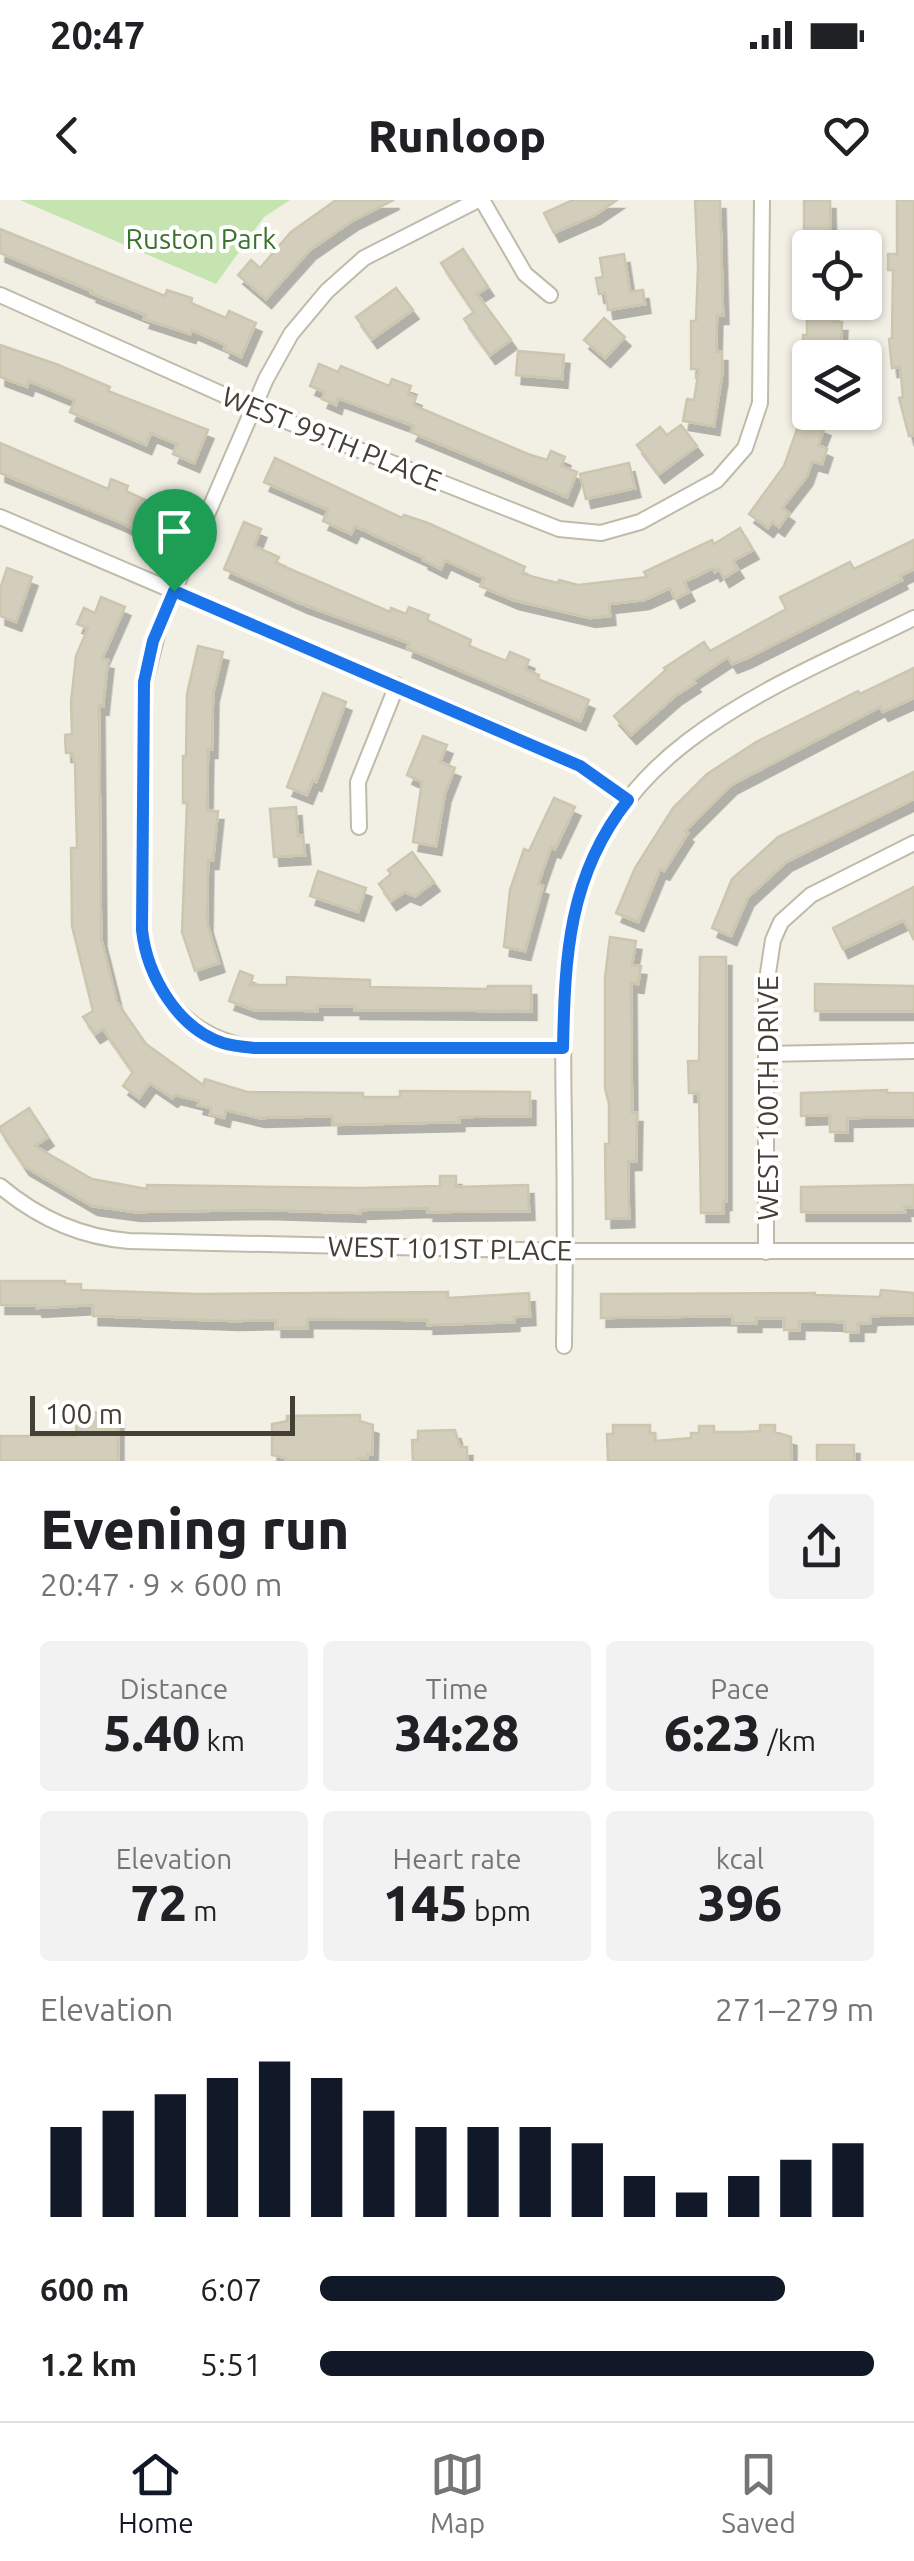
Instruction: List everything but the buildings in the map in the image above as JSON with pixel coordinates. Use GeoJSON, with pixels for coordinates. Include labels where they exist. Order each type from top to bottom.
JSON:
{"type":"FeatureCollection","features":[{"type":"Feature","properties":{"kind":"street"},"geometry":{"type":"LineString","coordinates":[[550,296],[525,274],[480,200],[382,247],[343,275],[291,334],[253,408],[153,641],[144,682],[142,930],[148,962],[184,1019],[223,1043],[255,1048],[563,1048]]}},
{"type":"Feature","properties":{"kind":"street","name":"WEST 99TH PLACE"},"geometry":{"type":"LineString","coordinates":[[0,295],[253,408],[560,529],[590,534],[615,531],[702,490],[736,462],[757,420],[762,200]]}},
{"type":"Feature","properties":{"kind":"street"},"geometry":{"type":"LineString","coordinates":[[0,517],[176,587],[580,766],[628,800]]}},
{"type":"Feature","properties":{"kind":"street"},"geometry":{"type":"LineString","coordinates":[[564,1346],[564,977],[572,916],[597,847],[628,800],[684,744],[754,698],[914,618]]}},
{"type":"Feature","properties":{"kind":"street"},"geometry":{"type":"LineString","coordinates":[[359,827],[358,782],[397,685]]}},
{"type":"Feature","properties":{"kind":"street","name":"WEST 100TH DRIVE"},"geometry":{"type":"LineString","coordinates":[[766,1252],[768,964],[781,922],[812,895],[914,843]]}},
{"type":"Feature","properties":{"kind":"street"},"geometry":{"type":"LineString","coordinates":[[766,1054],[914,1052]]}},
{"type":"Feature","properties":{"kind":"street","name":"WEST 101ST PLACE"},"geometry":{"type":"LineString","coordinates":[[0,1186],[60,1224],[103,1239],[566,1251],[914,1251]]}},
{"type":"Feature","properties":{"kind":"green space","name":"Ruston Park"},"geometry":{"type":"Polygon","coordinates":[[[20,200],[290,200],[264,217],[216,284],[20,200]]]}},
{"type":"Feature","properties":{"kind":"route"},"geometry":{"type":"LineString","coordinates":[[174,591],[580,766],[628,800],[597,847],[572,916],[564,977],[563,1048],[255,1048],[223,1043],[184,1019],[148,962],[142,930],[144,682],[153,641],[174,591]]}}]}
